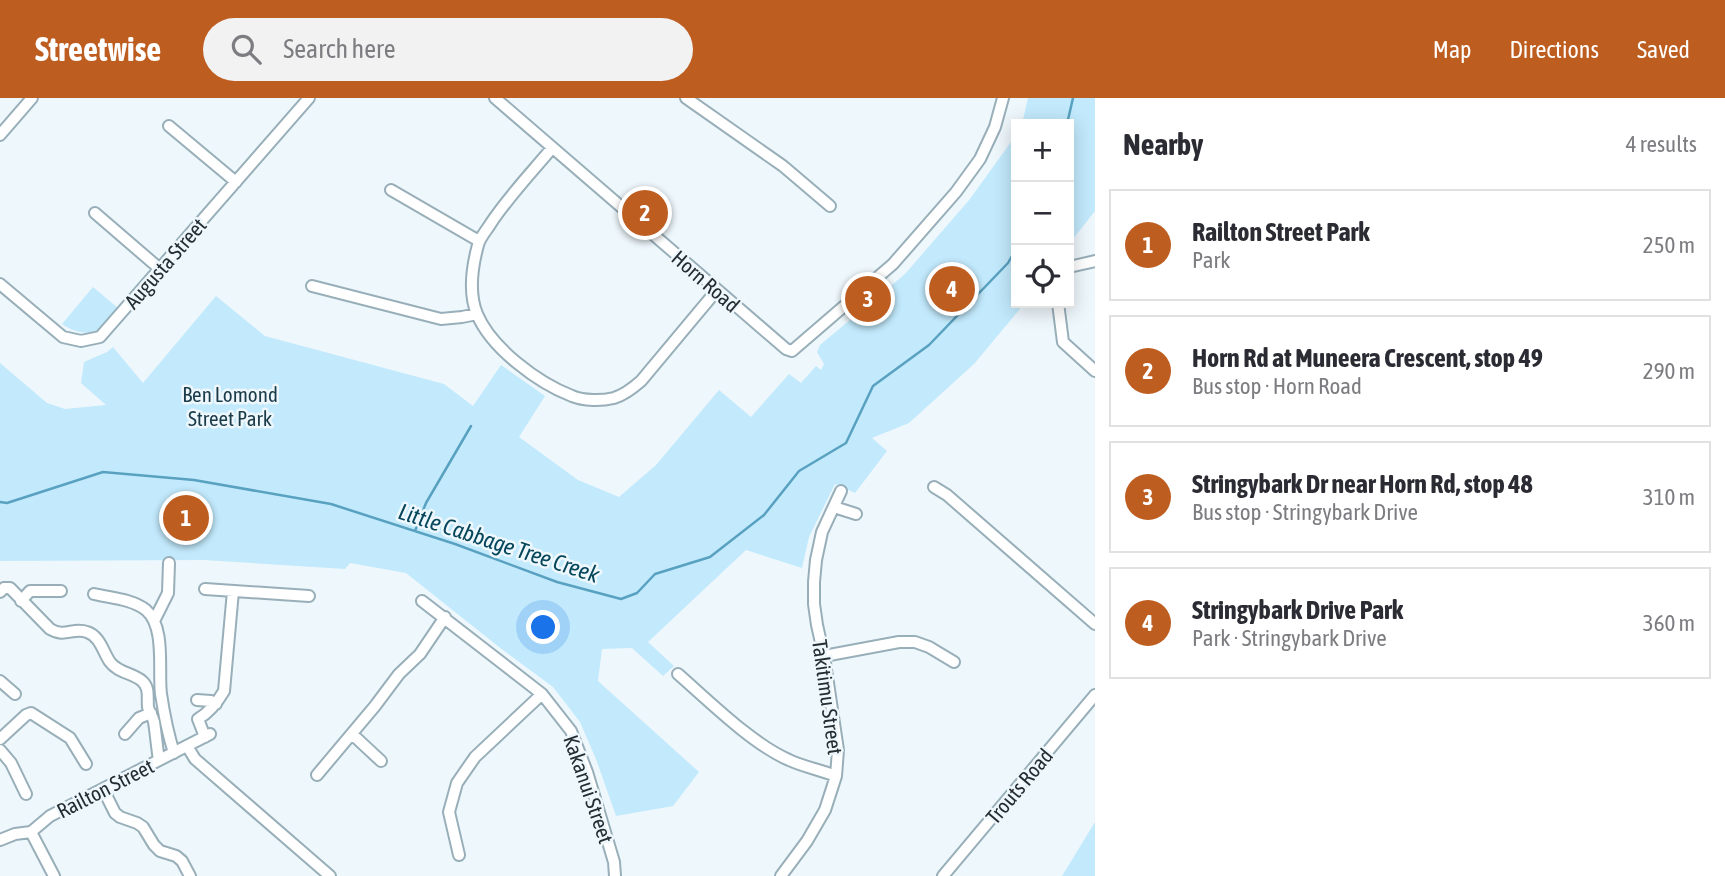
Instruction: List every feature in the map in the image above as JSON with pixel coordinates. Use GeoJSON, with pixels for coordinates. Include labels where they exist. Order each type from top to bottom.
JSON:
{"type":"FeatureCollection","features":[{"type":"Feature","properties":{"kind":"street"},"geometry":{"type":"LineString","coordinates":[[0,135],[32,98]]}},
{"type":"Feature","properties":{"kind":"street","name":"Augusta Street"},"geometry":{"type":"LineString","coordinates":[[0,285],[63,337],[81,341],[100,337],[309,98]]}},
{"type":"Feature","properties":{"kind":"street","name":"Horn Road"},"geometry":{"type":"LineString","coordinates":[[495,98],[786,349],[792,351],[893,264],[956,192],[980,159],[995,127],[1003,98]]}},
{"type":"Feature","properties":{"kind":"street"},"geometry":{"type":"LineString","coordinates":[[686,98],[783,166],[830,206]]}},
{"type":"Feature","properties":{"kind":"street"},"geometry":{"type":"LineString","coordinates":[[169,126],[236,183]]}},
{"type":"Feature","properties":{"kind":"street"},"geometry":{"type":"LineString","coordinates":[[552,148],[500,210],[479,241],[472,274],[472,295],[477,314],[506,355],[545,382],[573,397],[590,400],[614,398],[641,381],[717,290]]}},
{"type":"Feature","properties":{"kind":"street"},"geometry":{"type":"LineString","coordinates":[[391,190],[479,241]]}},
{"type":"Feature","properties":{"kind":"street"},"geometry":{"type":"LineString","coordinates":[[95,213],[160,269]]}},
{"type":"Feature","properties":{"kind":"street"},"geometry":{"type":"LineString","coordinates":[[1074,266],[1095,261]]}},
{"type":"Feature","properties":{"kind":"street"},"geometry":{"type":"LineString","coordinates":[[312,286],[441,319],[477,314]]}},
{"type":"Feature","properties":{"kind":"street"},"geometry":{"type":"LineString","coordinates":[[1059,308],[1063,342],[1095,371]]}},
{"type":"Feature","properties":{"kind":"street"},"geometry":{"type":"LineString","coordinates":[[934,487],[947,495],[1095,624]]}},
{"type":"Feature","properties":{"kind":"street","name":"Takitimu Street"},"geometry":{"type":"LineString","coordinates":[[781,876],[807,841],[825,810],[836,776],[838,750],[816,614],[814,582],[822,532],[841,491]]}},
{"type":"Feature","properties":{"kind":"street"},"geometry":{"type":"LineString","coordinates":[[834,507],[856,513]]}},
{"type":"Feature","properties":{"kind":"street"},"geometry":{"type":"LineString","coordinates":[[154,621],[168,593],[169,563]]}},
{"type":"Feature","properties":{"kind":"street"},"geometry":{"type":"LineString","coordinates":[[0,592],[4,588],[10,588],[57,634],[79,631],[92,635],[99,641],[111,664],[120,671],[138,677],[146,684],[159,760]]}},
{"type":"Feature","properties":{"kind":"street"},"geometry":{"type":"LineString","coordinates":[[205,589],[309,596]]}},
{"type":"Feature","properties":{"kind":"street"},"geometry":{"type":"LineString","coordinates":[[21,601],[30,592],[61,591]]}},
{"type":"Feature","properties":{"kind":"street"},"geometry":{"type":"LineString","coordinates":[[197,699],[216,704],[224,691],[233,591]]}},
{"type":"Feature","properties":{"kind":"street"},"geometry":{"type":"LineString","coordinates":[[94,594],[131,602],[147,611],[154,621],[158,633],[161,692],[174,753]]}},
{"type":"Feature","properties":{"kind":"street","name":"Kakanui Street"},"geometry":{"type":"LineString","coordinates":[[422,601],[542,694],[572,731],[614,862],[615,876]]}},
{"type":"Feature","properties":{"kind":"street"},"geometry":{"type":"LineString","coordinates":[[317,775],[398,674],[421,654],[445,617]]}},
{"type":"Feature","properties":{"kind":"street"},"geometry":{"type":"LineString","coordinates":[[824,656],[899,642],[915,642],[954,662]]}},
{"type":"Feature","properties":{"kind":"street"},"geometry":{"type":"LineString","coordinates":[[678,674],[767,748],[789,760],[836,776]]}},
{"type":"Feature","properties":{"kind":"street"},"geometry":{"type":"LineString","coordinates":[[0,681],[15,694]]}},
{"type":"Feature","properties":{"kind":"street"},"geometry":{"type":"LineString","coordinates":[[459,855],[449,812],[457,783],[475,757],[542,694]]}},
{"type":"Feature","properties":{"kind":"street","name":"Trouts Road"},"geometry":{"type":"LineString","coordinates":[[943,876],[1095,695]]}},
{"type":"Feature","properties":{"kind":"street","name":"Railton Street"},"geometry":{"type":"LineString","coordinates":[[0,840],[31,832],[50,816],[207,736],[198,719],[216,704]]}},
{"type":"Feature","properties":{"kind":"street"},"geometry":{"type":"LineString","coordinates":[[0,739],[31,713],[70,738],[86,764]]}},
{"type":"Feature","properties":{"kind":"street"},"geometry":{"type":"LineString","coordinates":[[125,734],[139,718],[151,713]]}},
{"type":"Feature","properties":{"kind":"street"},"geometry":{"type":"LineString","coordinates":[[352,734],[381,761]]}},
{"type":"Feature","properties":{"kind":"street"},"geometry":{"type":"LineString","coordinates":[[187,746],[195,759],[330,876]]}},
{"type":"Feature","properties":{"kind":"street"},"geometry":{"type":"LineString","coordinates":[[0,750],[11,763],[26,794]]}},
{"type":"Feature","properties":{"kind":"street"},"geometry":{"type":"LineString","coordinates":[[103,789],[115,813],[143,827],[154,845],[182,861],[190,876]]}},
{"type":"Feature","properties":{"kind":"street"},"geometry":{"type":"LineString","coordinates":[[31,832],[54,876]]}},
{"type":"Feature","properties":{"kind":"green space"},"geometry":{"type":"Polygon","coordinates":[[[1028,98],[1095,98],[1095,211],[1074,238],[1074,119],[1023,119],[1028,98]]]}},
{"type":"Feature","properties":{"kind":"green space","name":"Ben Lomond Street Park"},"geometry":{"type":"Polygon","coordinates":[[[1011,142],[1011,308],[1021,308],[974,364],[909,423],[872,438],[887,451],[855,493],[835,484],[809,537],[802,568],[746,550],[648,642],[674,666],[663,676],[632,648],[602,649],[598,681],[699,772],[673,806],[616,816],[580,722],[553,687],[406,573],[350,563],[345,569],[204,560],[0,561],[0,363],[47,403],[65,409],[106,405],[81,383],[84,362],[113,347],[143,383],[216,296],[265,336],[444,384],[473,406],[501,365],[545,396],[519,437],[578,480],[619,497],[656,465],[719,390],[751,417],[789,374],[801,383],[816,366],[821,370],[824,364],[817,352],[820,345],[905,274],[970,199],[1011,142]]]}},
{"type":"Feature","properties":{"kind":"green space"},"geometry":{"type":"Polygon","coordinates":[[[93,287],[118,308],[109,319],[99,329],[90,333],[75,331],[62,324],[93,287]]]}},
{"type":"Feature","properties":{"kind":"green space"},"geometry":{"type":"Polygon","coordinates":[[[1095,822],[1095,876],[1062,876],[1095,822]]]}},
{"type":"Feature","properties":{"kind":"waterway","name":"Little Cabbage Tree Creek"},"geometry":{"type":"LineString","coordinates":[[1068,119],[1073,98]]}},
{"type":"Feature","properties":{"kind":"waterway","name":"Little Cabbage Tree Creek"},"geometry":{"type":"LineString","coordinates":[[0,502],[7,503],[103,472],[194,480],[331,504],[455,544],[557,582],[621,599],[637,593],[655,574],[710,557],[764,515],[799,471],[846,443],[873,386],[929,345],[1011,258]]}},
{"type":"Feature","properties":{"kind":"waterway"},"geometry":{"type":"LineString","coordinates":[[415,531],[426,503],[471,426]]}},
{"type":"Feature","properties":{"kind":"place","name":"Horn Rd at Muneera Crescent, stop 49"},"geometry":{"type":"Point","coordinates":[645,213]}},
{"type":"Feature","properties":{"kind":"place","name":"Stringybark Drive Park"},"geometry":{"type":"Point","coordinates":[952,289]}},
{"type":"Feature","properties":{"kind":"place","name":"Stringybark Dr near Horn Rd, stop 48"},"geometry":{"type":"Point","coordinates":[868,299]}},
{"type":"Feature","properties":{"kind":"place","name":"Railton Street Park"},"geometry":{"type":"Point","coordinates":[186,518]}}]}
